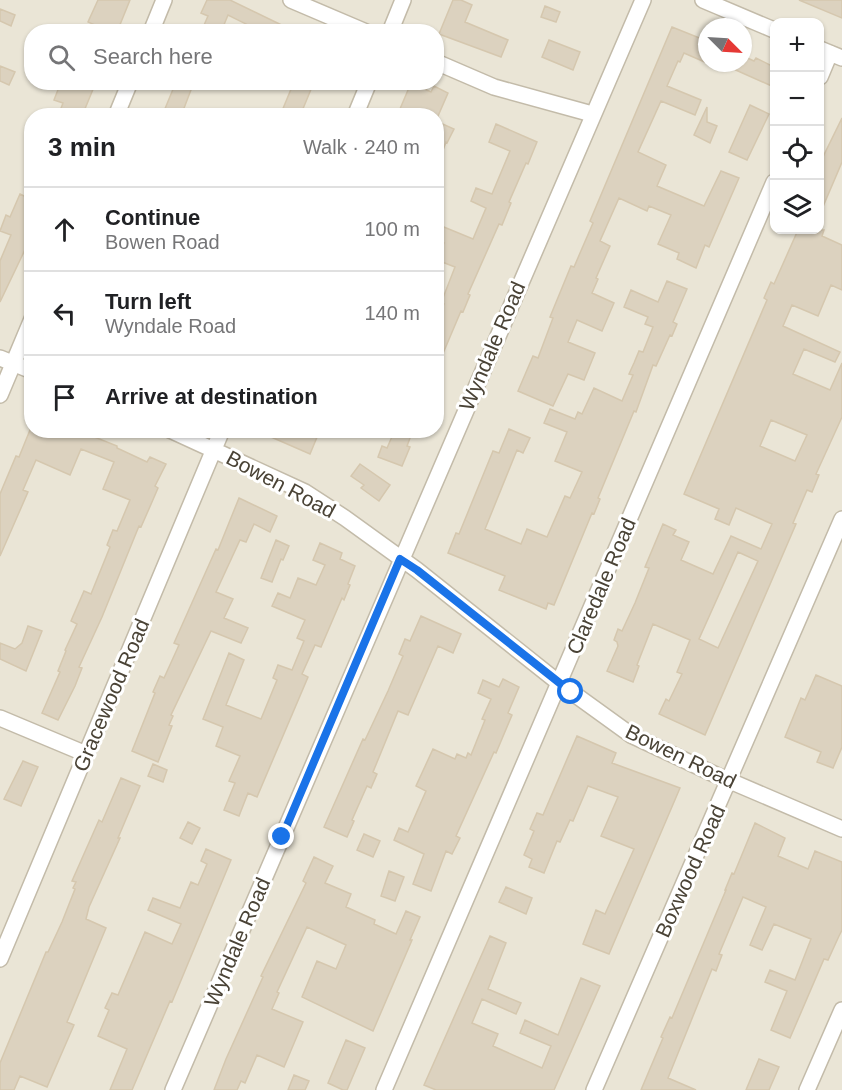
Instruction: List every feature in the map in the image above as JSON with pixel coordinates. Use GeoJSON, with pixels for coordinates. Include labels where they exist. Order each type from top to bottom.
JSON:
{"type":"FeatureCollection","features":[{"type":"Feature","properties":{"kind":"street"},"geometry":{"type":"LineString","coordinates":[[154,24],[164,0]]}},
{"type":"Feature","properties":{"kind":"street"},"geometry":{"type":"LineString","coordinates":[[291,0],[347,24]]}},
{"type":"Feature","properties":{"kind":"street"},"geometry":{"type":"LineString","coordinates":[[393,24],[403,0]]}},
{"type":"Feature","properties":{"kind":"street","name":"Wyndale Road"},"geometry":{"type":"LineString","coordinates":[[173,1090],[400,559],[643,0]]}},
{"type":"Feature","properties":{"kind":"street"},"geometry":{"type":"LineString","coordinates":[[703,0],[770,28]]}},
{"type":"Feature","properties":{"kind":"street"},"geometry":{"type":"LineString","coordinates":[[821,72],[830,53]]}},
{"type":"Feature","properties":{"kind":"street"},"geometry":{"type":"LineString","coordinates":[[444,65],[494,87],[592,114]]}},
{"type":"Feature","properties":{"kind":"street"},"geometry":{"type":"LineString","coordinates":[[119,108],[127,90]]}},
{"type":"Feature","properties":{"kind":"street"},"geometry":{"type":"LineString","coordinates":[[358,108],[366,90]]}},
{"type":"Feature","properties":{"kind":"street","name":"Claredale Road"},"geometry":{"type":"LineString","coordinates":[[384,1090],[770,191]]}},
{"type":"Feature","properties":{"kind":"street"},"geometry":{"type":"LineString","coordinates":[[0,395],[6,361],[24,332]]}},
{"type":"Feature","properties":{"kind":"street"},"geometry":{"type":"LineString","coordinates":[[6,361],[24,368]]}},
{"type":"Feature","properties":{"kind":"street","name":"Bowen Road"},"geometry":{"type":"LineString","coordinates":[[188,438],[305,492],[345,518],[417,570],[559,683],[631,735],[729,781],[842,829]]}},
{"type":"Feature","properties":{"kind":"street","name":"Gracewood Road"},"geometry":{"type":"LineString","coordinates":[[0,959],[219,438]]}},
{"type":"Feature","properties":{"kind":"street","name":"Boxwood Road"},"geometry":{"type":"LineString","coordinates":[[594,1090],[842,519]]}},
{"type":"Feature","properties":{"kind":"street"},"geometry":{"type":"LineString","coordinates":[[0,718],[86,754]]}},
{"type":"Feature","properties":{"kind":"street"},"geometry":{"type":"LineString","coordinates":[[807,1090],[842,1010]]}},
{"type":"Feature","properties":{"kind":"shaded area"},"geometry":{"type":"Polygon","coordinates":[[[0,0],[842,0],[842,1090],[0,1090],[0,0]]]}},
{"type":"Feature","properties":{"kind":"building"},"geometry":{"type":"Polygon","coordinates":[[[98,0],[130,0],[120,24],[88,22],[98,0]]]}},
{"type":"Feature","properties":{"kind":"building"},"geometry":{"type":"Polygon","coordinates":[[[207,0],[230,0],[280,24],[246,24],[228,15],[224,24],[204,24],[208,16],[201,13],[207,0]]]}},
{"type":"Feature","properties":{"kind":"building"},"geometry":{"type":"Polygon","coordinates":[[[453,0],[461,0],[472,5],[465,22],[508,40],[501,57],[444,36],[443,24],[453,0]]]}},
{"type":"Feature","properties":{"kind":"building"},"geometry":{"type":"Polygon","coordinates":[[[799,0],[842,0],[842,18],[799,0]]]}},
{"type":"Feature","properties":{"kind":"building"},"geometry":{"type":"Polygon","coordinates":[[[545,6],[560,12],[556,22],[541,17],[545,6]]]}},
{"type":"Feature","properties":{"kind":"building"},"geometry":{"type":"Polygon","coordinates":[[[0,9],[15,15],[11,26],[0,21],[0,9]]]}},
{"type":"Feature","properties":{"kind":"building"},"geometry":{"type":"Polygon","coordinates":[[[672,27],[698,37],[698,59],[684,53],[667,86],[701,100],[695,115],[661,101],[638,152],[666,165],[657,186],[704,206],[721,171],[739,178],[709,247],[705,245],[696,268],[677,259],[679,253],[658,244],[671,215],[649,206],[647,211],[619,198],[600,241],[610,246],[592,293],[614,303],[602,331],[577,320],[568,342],[595,353],[584,380],[568,374],[553,406],[518,391],[533,356],[538,358],[553,318],[550,317],[571,266],[574,267],[593,223],[590,221],[672,27]]]}},
{"type":"Feature","properties":{"kind":"building"},"geometry":{"type":"Polygon","coordinates":[[[549,40],[580,52],[573,70],[542,57],[549,40]]]}},
{"type":"Feature","properties":{"kind":"building"},"geometry":{"type":"Polygon","coordinates":[[[756,58],[770,65],[770,85],[740,72],[752,72],[752,60],[756,58]]]}},
{"type":"Feature","properties":{"kind":"building"},"geometry":{"type":"Polygon","coordinates":[[[0,66],[15,72],[9,85],[0,81],[0,66]]]}},
{"type":"Feature","properties":{"kind":"building"},"geometry":{"type":"Polygon","coordinates":[[[58,90],[93,90],[85,108],[61,108],[63,103],[54,100],[58,90]]]}},
{"type":"Feature","properties":{"kind":"building"},"geometry":{"type":"Polygon","coordinates":[[[173,90],[191,90],[184,108],[165,108],[173,90]]]}},
{"type":"Feature","properties":{"kind":"building"},"geometry":{"type":"Polygon","coordinates":[[[291,90],[311,90],[303,108],[283,108],[291,90]]]}},
{"type":"Feature","properties":{"kind":"building"},"geometry":{"type":"Polygon","coordinates":[[[408,90],[431,92],[442,90],[448,93],[441,108],[400,108],[408,90]]]}},
{"type":"Feature","properties":{"kind":"building"},"geometry":{"type":"Polygon","coordinates":[[[750,105],[769,114],[747,160],[729,152],[750,105]]]}},
{"type":"Feature","properties":{"kind":"building"},"geometry":{"type":"Polygon","coordinates":[[[707,107],[707,122],[717,126],[710,143],[694,135],[707,107]]]}},
{"type":"Feature","properties":{"kind":"building"},"geometry":{"type":"Polygon","coordinates":[[[842,118],[842,162],[824,204],[824,180],[824,155],[842,118]]]}},
{"type":"Feature","properties":{"kind":"building"},"geometry":{"type":"Polygon","coordinates":[[[496,124],[537,142],[444,351],[444,295],[455,267],[444,263],[444,227],[473,239],[486,208],[471,201],[476,188],[492,194],[510,151],[489,142],[496,124]]]}},
{"type":"Feature","properties":{"kind":"building"},"geometry":{"type":"Polygon","coordinates":[[[444,125],[454,129],[444,148],[444,125]]]}},
{"type":"Feature","properties":{"kind":"building"},"geometry":{"type":"Polygon","coordinates":[[[20,194],[24,196],[24,252],[0,302],[0,261],[11,235],[0,231],[6,215],[10,217],[20,194]]]}},
{"type":"Feature","properties":{"kind":"building"},"geometry":{"type":"Polygon","coordinates":[[[796,234],[823,234],[822,236],[842,245],[842,290],[831,285],[818,316],[792,305],[783,326],[840,352],[835,362],[804,349],[793,374],[830,390],[842,363],[842,417],[816,474],[819,475],[812,492],[807,490],[793,523],[796,524],[705,735],[659,714],[666,699],[669,701],[682,674],[677,672],[690,640],[653,624],[633,682],[607,671],[618,646],[614,640],[618,629],[622,631],[635,603],[649,568],[645,567],[663,524],[676,530],[673,535],[689,542],[681,560],[713,574],[731,536],[761,549],[772,524],[736,508],[729,525],[715,519],[719,509],[684,494],[767,300],[764,298],[771,282],[774,284],[796,234]],[[771,420],[760,446],[795,461],[807,435],[771,420]],[[738,552],[699,639],[718,648],[758,561],[738,552]]]}},
{"type":"Feature","properties":{"kind":"building"},"geometry":{"type":"Polygon","coordinates":[[[667,281],[687,289],[673,322],[677,324],[656,366],[653,365],[636,412],[634,411],[598,498],[600,499],[594,514],[592,513],[554,605],[548,603],[546,609],[499,590],[505,576],[448,553],[456,533],[459,534],[493,451],[499,453],[509,429],[530,438],[523,453],[517,450],[485,529],[521,544],[527,529],[547,537],[565,496],[570,498],[582,472],[555,461],[567,432],[544,423],[550,409],[575,419],[578,412],[582,414],[594,388],[622,401],[633,375],[629,374],[639,351],[643,352],[653,327],[645,324],[648,317],[624,307],[631,290],[658,302],[667,281]]]}},
{"type":"Feature","properties":{"kind":"building"},"geometry":{"type":"Polygon","coordinates":[[[27,438],[97,438],[147,462],[150,457],[166,464],[155,486],[158,488],[152,502],[141,527],[139,526],[79,667],[82,668],[75,686],[58,720],[42,713],[77,624],[71,621],[84,591],[91,594],[110,547],[107,545],[113,530],[117,531],[130,500],[103,489],[114,462],[81,449],[70,475],[36,460],[23,490],[28,492],[0,556],[0,494],[16,456],[19,457],[27,438]]]}},
{"type":"Feature","properties":{"kind":"building"},"geometry":{"type":"Polygon","coordinates":[[[273,438],[317,438],[310,454],[273,438]]]}},
{"type":"Feature","properties":{"kind":"building"},"geometry":{"type":"Polygon","coordinates":[[[391,438],[410,438],[407,446],[410,447],[402,466],[378,457],[382,446],[387,448],[391,438]]]}},
{"type":"Feature","properties":{"kind":"building"},"geometry":{"type":"Polygon","coordinates":[[[360,464],[390,485],[379,501],[361,488],[364,485],[351,476],[360,464]]]}},
{"type":"Feature","properties":{"kind":"building"},"geometry":{"type":"Polygon","coordinates":[[[239,498],[277,516],[270,532],[254,524],[246,542],[240,540],[216,592],[233,599],[224,618],[248,628],[241,643],[211,631],[171,715],[173,716],[169,725],[172,726],[158,762],[132,751],[155,693],[153,692],[160,676],[164,678],[179,645],[174,643],[216,549],[218,550],[239,498]]]}},
{"type":"Feature","properties":{"kind":"building"},"geometry":{"type":"Polygon","coordinates":[[[276,540],[289,546],[272,582],[261,578],[276,540]]]}},
{"type":"Feature","properties":{"kind":"building"},"geometry":{"type":"Polygon","coordinates":[[[320,543],[342,553],[340,559],[355,566],[348,584],[350,585],[321,647],[315,645],[302,674],[308,677],[257,797],[248,793],[239,816],[224,810],[235,783],[229,781],[240,756],[216,746],[223,727],[203,719],[229,653],[244,660],[226,705],[261,719],[277,680],[273,678],[278,665],[292,670],[304,641],[297,638],[305,620],[272,606],[278,593],[290,598],[298,578],[316,585],[325,565],[313,560],[320,543]]]}},
{"type":"Feature","properties":{"kind":"building"},"geometry":{"type":"Polygon","coordinates":[[[421,616],[461,634],[453,653],[438,646],[408,715],[398,711],[373,772],[377,774],[371,788],[367,786],[347,837],[324,827],[363,739],[365,740],[388,691],[403,656],[399,654],[405,639],[410,641],[421,616]]]}},
{"type":"Feature","properties":{"kind":"building"},"geometry":{"type":"Polygon","coordinates":[[[28,626],[42,631],[26,671],[0,659],[0,643],[15,649],[22,643],[28,626]]]}},
{"type":"Feature","properties":{"kind":"building"},"geometry":{"type":"Polygon","coordinates":[[[816,675],[842,686],[842,747],[833,768],[817,762],[821,752],[785,737],[801,698],[805,700],[816,675]]]}},
{"type":"Feature","properties":{"kind":"building"},"geometry":{"type":"Polygon","coordinates":[[[503,679],[519,687],[508,713],[512,715],[456,836],[460,838],[452,854],[446,851],[431,891],[413,884],[424,854],[394,840],[399,828],[408,832],[426,791],[416,786],[433,749],[455,759],[457,754],[466,758],[468,753],[471,755],[491,699],[478,693],[483,680],[499,687],[503,679]]]}},
{"type":"Feature","properties":{"kind":"building"},"geometry":{"type":"Polygon","coordinates":[[[577,736],[616,753],[612,763],[680,788],[609,954],[583,944],[596,910],[605,914],[634,849],[601,836],[618,797],[588,786],[573,821],[570,820],[560,842],[557,841],[544,873],[529,867],[532,859],[524,855],[534,831],[530,829],[537,813],[543,815],[577,736]]]}},
{"type":"Feature","properties":{"kind":"building"},"geometry":{"type":"Polygon","coordinates":[[[23,761],[38,767],[21,806],[4,799],[23,761]]]}},
{"type":"Feature","properties":{"kind":"building"},"geometry":{"type":"Polygon","coordinates":[[[153,764],[167,770],[163,782],[148,776],[153,764]]]}},
{"type":"Feature","properties":{"kind":"building"},"geometry":{"type":"Polygon","coordinates":[[[121,778],[140,786],[89,907],[86,919],[106,928],[67,1022],[74,1025],[47,1087],[20,1076],[14,1090],[0,1090],[0,1063],[46,952],[62,922],[75,889],[73,888],[76,882],[72,881],[99,820],[102,822],[121,778]]]}},
{"type":"Feature","properties":{"kind":"building"},"geometry":{"type":"Polygon","coordinates":[[[188,822],[200,828],[192,844],[180,838],[188,822]]]}},
{"type":"Feature","properties":{"kind":"building"},"geometry":{"type":"Polygon","coordinates":[[[755,823],[785,838],[778,856],[808,869],[815,851],[842,862],[842,930],[828,960],[824,959],[790,1038],[771,1030],[787,991],[765,982],[770,970],[795,980],[811,939],[774,924],[762,950],[750,945],[766,907],[743,897],[719,954],[722,955],[716,971],[712,969],[668,1078],[696,1090],[641,1090],[663,1038],[661,1037],[670,1017],[672,1018],[755,823]]]}},
{"type":"Feature","properties":{"kind":"building"},"geometry":{"type":"Polygon","coordinates":[[[364,834],[380,841],[373,857],[357,850],[364,834]]]}},
{"type":"Feature","properties":{"kind":"building"},"geometry":{"type":"Polygon","coordinates":[[[206,849],[231,860],[172,1002],[170,1001],[132,1090],[110,1090],[127,1049],[98,1036],[109,1010],[105,1008],[112,993],[118,995],[145,932],[172,944],[181,924],[148,910],[153,898],[180,908],[191,882],[198,885],[207,864],[201,861],[206,849]]]}},
{"type":"Feature","properties":{"kind":"building"},"geometry":{"type":"Polygon","coordinates":[[[314,857],[333,866],[325,883],[351,894],[346,907],[375,920],[374,924],[396,934],[406,911],[420,917],[373,1031],[302,997],[317,961],[336,969],[346,945],[307,927],[277,992],[279,993],[272,1009],[303,1022],[284,1067],[257,1055],[245,1083],[241,1081],[237,1090],[214,1090],[263,977],[261,976],[306,883],[303,881],[314,857]]]}},
{"type":"Feature","properties":{"kind":"building"},"geometry":{"type":"Polygon","coordinates":[[[389,871],[404,877],[395,901],[381,896],[389,871]]]}},
{"type":"Feature","properties":{"kind":"building"},"geometry":{"type":"Polygon","coordinates":[[[506,887],[532,898],[526,914],[499,902],[506,887]]]}},
{"type":"Feature","properties":{"kind":"building"},"geometry":{"type":"Polygon","coordinates":[[[490,936],[506,943],[488,989],[521,1003],[516,1014],[482,999],[472,1023],[498,1034],[493,1046],[542,1068],[551,1046],[520,1033],[525,1020],[558,1035],[581,978],[600,986],[554,1090],[436,1090],[424,1085],[490,936]]]}},
{"type":"Feature","properties":{"kind":"building"},"geometry":{"type":"Polygon","coordinates":[[[346,1040],[365,1048],[347,1090],[343,1090],[328,1083],[346,1040]]]}},
{"type":"Feature","properties":{"kind":"building"},"geometry":{"type":"Polygon","coordinates":[[[759,1059],[779,1067],[769,1090],[746,1090],[759,1059]]]}},
{"type":"Feature","properties":{"kind":"building"},"geometry":{"type":"Polygon","coordinates":[[[294,1075],[309,1081],[305,1090],[288,1090],[294,1075]]]}},
{"type":"Feature","properties":{"kind":"route"},"geometry":{"type":"LineString","coordinates":[[282,837],[400,559],[571,692]]}}]}
